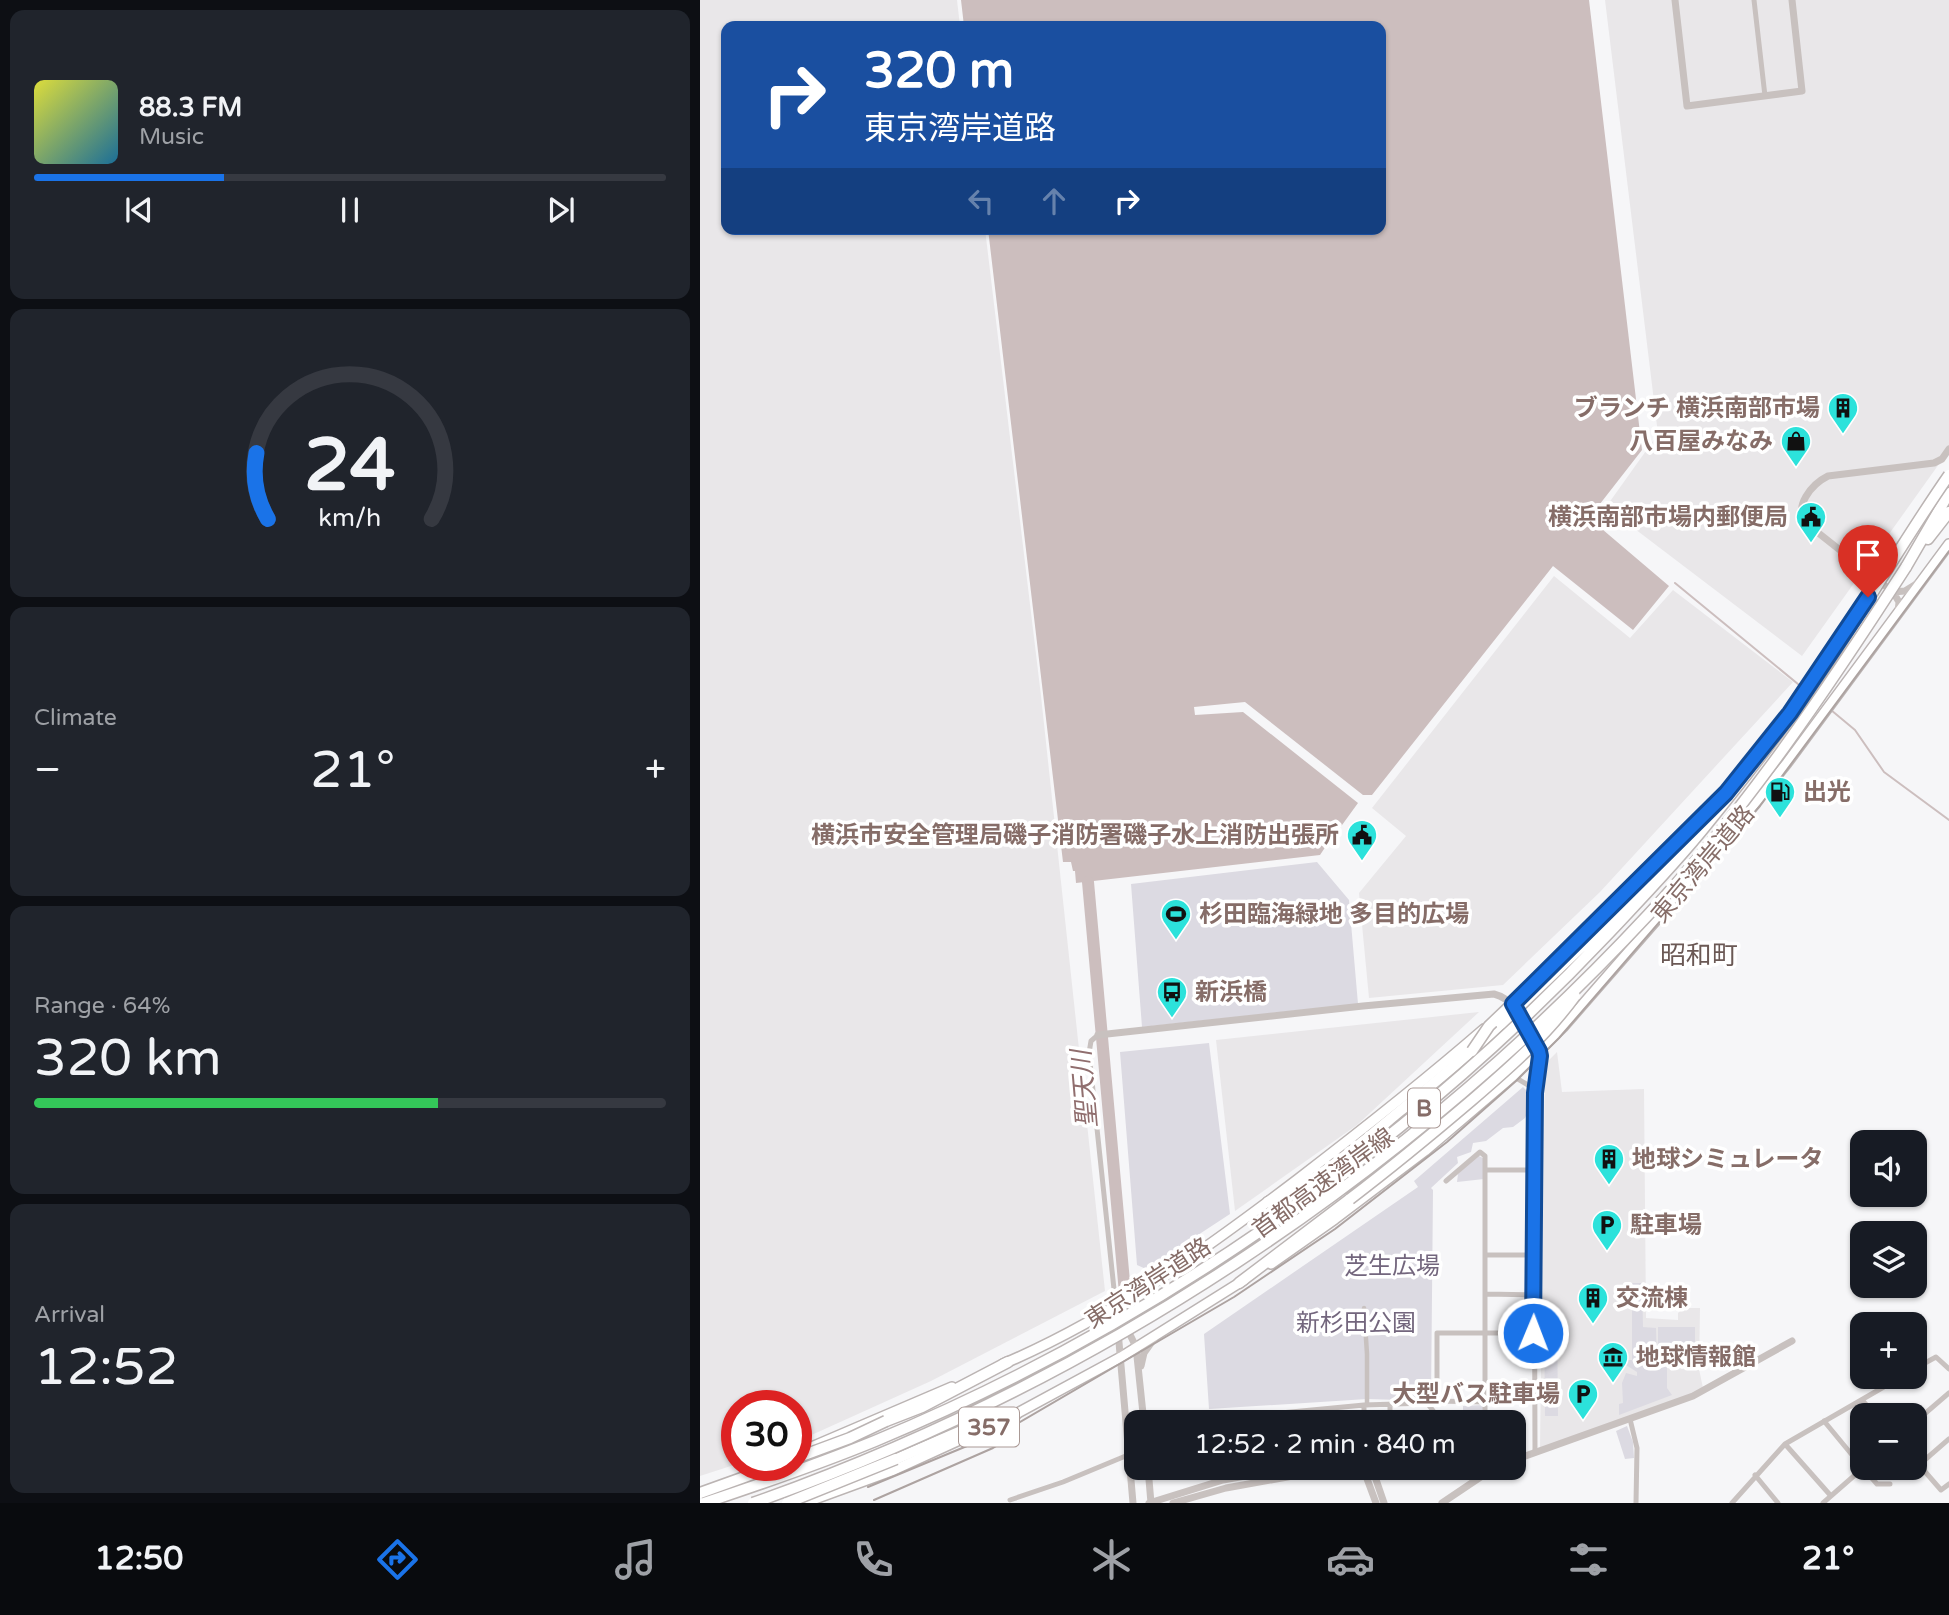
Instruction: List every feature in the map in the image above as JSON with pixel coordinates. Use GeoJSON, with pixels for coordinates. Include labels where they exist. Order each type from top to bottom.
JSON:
{"type":"FeatureCollection","features":[{"type":"Feature","properties":{"kind":"highway","name":"東京湾岸道路"},"geometry":{"type":"LineString","coordinates":[[812,1448],[1008,1362],[1115,1308],[1268,1202],[1389,1109],[1513,1004],[1693,827],[1747,769],[1814,678],[1949,476]]}},
{"type":"Feature","properties":{"kind":"highway","name":"首都高速湾岸線"},"geometry":{"type":"LineString","coordinates":[[704,1503],[876,1441],[982,1392],[1146,1304],[1290,1209],[1365,1155],[1438,1096],[1534,1009],[1668,870],[1739,783],[1815,681],[1949,476]]}},
{"type":"Feature","properties":{"kind":"highway"},"geometry":{"type":"LineString","coordinates":[[1920,546],[1949,493]]}},
{"type":"Feature","properties":{"kind":"highway"},"geometry":{"type":"LineString","coordinates":[[1920,546],[1949,502]]}},
{"type":"Feature","properties":{"kind":"highway","name":"首都高速湾岸線"},"geometry":{"type":"LineString","coordinates":[[753,1503],[883,1453],[965,1415],[1090,1352],[1151,1317],[1298,1220],[1373,1166],[1476,1081],[1587,978],[1650,913],[1736,809],[1826,688],[1920,546],[1947,516]]}},
{"type":"Feature","properties":{"kind":"highway","name":"東京湾岸道路"},"geometry":{"type":"LineString","coordinates":[[804,1503],[929,1455],[1016,1413],[1121,1357],[1285,1255],[1378,1187],[1460,1122],[1513,1076],[1563,1027],[1719,848],[1787,763],[1948,548]]}},
{"type":"Feature","properties":{"kind":"highway","name":"357"},"geometry":{"type":"LineString","coordinates":[[1268,1202],[1306,1185],[1472,1051],[1569,958],[1739,783]]}},
{"type":"Feature","properties":{"kind":"highway","name":"B"},"geometry":{"type":"LineString","coordinates":[[1239,1283],[1418,1146],[1500,1076],[1555,1022],[1587,978]]}},
{"type":"Feature","properties":{"kind":"highway"},"geometry":{"type":"LineString","coordinates":[[812,1451],[922,1407],[1008,1362]]}},
{"type":"Feature","properties":{"kind":"highway"},"geometry":{"type":"LineString","coordinates":[[787,1503],[968,1428],[1016,1413]]}},
{"type":"Feature","properties":{"kind":"highway"},"geometry":{"type":"LineString","coordinates":[[700,1493],[730,1481]]}},
{"type":"Feature","properties":{"kind":"highway"},"geometry":{"type":"LineString","coordinates":[[700,1493],[733,1481]]}},
{"type":"Feature","properties":{"kind":"street"},"geometry":{"type":"LineString","coordinates":[[1675,0],[1687,106],[1802,91],[1793,0]]}},
{"type":"Feature","properties":{"kind":"street"},"geometry":{"type":"LineString","coordinates":[[1754,0],[1765,96]]}},
{"type":"Feature","properties":{"kind":"street"},"geometry":{"type":"LineString","coordinates":[[1898,614],[1899,602],[1893,592],[1807,524],[1801,516],[1802,503],[1816,485],[1828,476],[1934,463],[1942,459],[1949,449]]}},
{"type":"Feature","properties":{"kind":"street"},"geometry":{"type":"LineString","coordinates":[[1893,592],[1908,590],[1925,577]]}},
{"type":"Feature","properties":{"kind":"street"},"geometry":{"type":"LineString","coordinates":[[1125,1410],[1089,1053],[1091,1041],[1098,1035],[1112,1033],[1489,994],[1501,996],[1513,1004],[1539,1051],[1535,1093],[1534,1170],[1535,1452]]}},
{"type":"Feature","properties":{"kind":"street"},"geometry":{"type":"LineString","coordinates":[[1513,1076],[1535,1093]]}},
{"type":"Feature","properties":{"kind":"street"},"geometry":{"type":"LineString","coordinates":[[1446,1181],[1480,1153],[1485,1156],[1485,1410]]}},
{"type":"Feature","properties":{"kind":"street"},"geometry":{"type":"LineString","coordinates":[[1485,1170],[1534,1170]]}},
{"type":"Feature","properties":{"kind":"street"},"geometry":{"type":"LineString","coordinates":[[1485,1255],[1534,1255]]}},
{"type":"Feature","properties":{"kind":"street"},"geometry":{"type":"LineString","coordinates":[[1485,1294],[1534,1295]]}},
{"type":"Feature","properties":{"kind":"street"},"geometry":{"type":"LineString","coordinates":[[1115,1308],[1128,1326],[1136,1347],[1143,1410]]}},
{"type":"Feature","properties":{"kind":"street"},"geometry":{"type":"LineString","coordinates":[[1364,1308],[1365,1410]]}},
{"type":"Feature","properties":{"kind":"street"},"geometry":{"type":"LineString","coordinates":[[1140,1373],[1144,1353],[1165,1329]]}},
{"type":"Feature","properties":{"kind":"street"},"geometry":{"type":"LineString","coordinates":[[1485,1402],[1437,1401],[1437,1333],[1533,1333]]}},
{"type":"Feature","properties":{"kind":"street"},"geometry":{"type":"LineString","coordinates":[[1526,1455],[1717,1385],[1792,1341]]}},
{"type":"Feature","properties":{"kind":"street"},"geometry":{"type":"LineString","coordinates":[[1927,1362],[1936,1357],[1949,1369]]}},
{"type":"Feature","properties":{"kind":"street"},"geometry":{"type":"LineString","coordinates":[[1732,1503],[1785,1444],[1881,1389]]}},
{"type":"Feature","properties":{"kind":"street"},"geometry":{"type":"LineString","coordinates":[[1927,1411],[1949,1392]]}},
{"type":"Feature","properties":{"kind":"street"},"geometry":{"type":"LineString","coordinates":[[1310,1410],[1427,1403],[1432,1410]]}},
{"type":"Feature","properties":{"kind":"street"},"geometry":{"type":"LineString","coordinates":[[1391,1404],[1391,1410]]}},
{"type":"Feature","properties":{"kind":"street"},"geometry":{"type":"LineString","coordinates":[[1630,1419],[1637,1448],[1636,1503]]}},
{"type":"Feature","properties":{"kind":"street"},"geometry":{"type":"LineString","coordinates":[[1824,1421],[1850,1452]]}},
{"type":"Feature","properties":{"kind":"street"},"geometry":{"type":"LineString","coordinates":[[1927,1455],[1949,1439]]}},
{"type":"Feature","properties":{"kind":"street"},"geometry":{"type":"LineString","coordinates":[[1785,1444],[1831,1496]]}},
{"type":"Feature","properties":{"kind":"street"},"geometry":{"type":"LineString","coordinates":[[815,1446],[830,1494]]}},
{"type":"Feature","properties":{"kind":"street"},"geometry":{"type":"LineString","coordinates":[[1010,1500],[1124,1457]]}},
{"type":"Feature","properties":{"kind":"street"},"geometry":{"type":"LineString","coordinates":[[1927,1474],[1941,1490],[1949,1483]]}},
{"type":"Feature","properties":{"kind":"street"},"geometry":{"type":"LineString","coordinates":[[1755,1475],[1778,1503]]}},
{"type":"Feature","properties":{"kind":"street"},"geometry":{"type":"LineString","coordinates":[[1823,1503],[1850,1479]]}},
{"type":"Feature","properties":{"kind":"street"},"geometry":{"type":"LineString","coordinates":[[1131,1480],[1133,1503]]}},
{"type":"Feature","properties":{"kind":"street"},"geometry":{"type":"LineString","coordinates":[[1149,1480],[1151,1503],[1223,1480]]}},
{"type":"Feature","properties":{"kind":"street"},"geometry":{"type":"LineString","coordinates":[[1173,1503],[1226,1488],[1270,1480]]}},
{"type":"Feature","properties":{"kind":"street"},"geometry":{"type":"LineString","coordinates":[[1367,1480],[1376,1503]]}},
{"type":"Feature","properties":{"kind":"street"},"geometry":{"type":"LineString","coordinates":[[1377,1480],[1384,1503]]}},
{"type":"Feature","properties":{"kind":"street"},"geometry":{"type":"LineString","coordinates":[[1442,1503],[1474,1480]]}},
{"type":"Feature","properties":{"kind":"street"},"geometry":{"type":"LineString","coordinates":[[1874,1480],[1877,1484],[1890,1484]]}},
{"type":"Feature","properties":{"kind":"shaded area"},"geometry":{"type":"Polygon","coordinates":[[[700,0],[957,0],[959,21],[721,21],[721,235],[986,235],[1041,696],[1105,1291],[931,1381],[812,1435],[812,1390],[721,1390],[721,1469],[700,1476],[700,0]]]}},
{"type":"Feature","properties":{"kind":"shaded area"},"geometry":{"type":"Polygon","coordinates":[[[961,0],[1589,0],[1642,450],[1589,518],[1669,586],[1633,630],[1553,566],[1372,795],[1363,795],[1245,702],[1194,707],[1195,715],[1243,712],[1358,803],[1329,843],[1308,827],[1306,829],[1326,846],[1320,855],[1076,883],[1071,862],[1063,862],[989,235],[1386,235],[1386,21],[963,21],[961,0]]]}},
{"type":"Feature","properties":{"kind":"shaded area"},"geometry":{"type":"Polygon","coordinates":[[[1605,0],[1949,0],[1949,450],[1802,656],[1606,507],[1658,434],[1605,0]]]}},
{"type":"Feature","properties":{"kind":"shaded area"},"geometry":{"type":"Polygon","coordinates":[[[1554,576],[1630,638],[1673,590],[1793,682],[1600,892],[1503,985],[1369,998],[1359,893],[1406,836],[1372,808],[1554,576]]]}},
{"type":"Feature","properties":{"kind":"shaded area"},"geometry":{"type":"Polygon","coordinates":[[[1479,1012],[1357,1125],[1235,1211],[1216,1040],[1479,1012]]]}},
{"type":"Feature","properties":{"kind":"shaded area"},"geometry":{"type":"Polygon","coordinates":[[[1557,1052],[1562,1092],[1644,1089],[1646,1318],[1678,1320],[1678,1313],[1683,1308],[1700,1308],[1699,1369],[1703,1388],[1693,1396],[1540,1449],[1545,1064],[1557,1052]]]}},
{"type":"Feature","properties":{"kind":"green space"},"geometry":{"type":"Polygon","coordinates":[[[1317,862],[1349,900],[1358,1004],[1142,1027],[1131,884],[1317,862]]]}},
{"type":"Feature","properties":{"kind":"green space"},"geometry":{"type":"Polygon","coordinates":[[[1209,1043],[1230,1214],[1146,1269],[1137,1265],[1120,1052],[1209,1043]]]}},
{"type":"Feature","properties":{"kind":"green space","name":"新杉田公園"},"geometry":{"type":"Polygon","coordinates":[[[1523,1087],[1530,1107],[1525,1118],[1513,1127],[1503,1128],[1486,1141],[1473,1143],[1471,1152],[1457,1157],[1458,1163],[1431,1188],[1431,1401],[1367,1399],[1209,1409],[1204,1334],[1418,1187],[1414,1181],[1523,1087]]]}},
{"type":"Feature","properties":{"kind":"green space"},"geometry":{"type":"Polygon","coordinates":[[[1477,1155],[1485,1159],[1484,1179],[1457,1182],[1458,1174],[1477,1155]]]}},
{"type":"Feature","properties":{"kind":"green space"},"geometry":{"type":"Polygon","coordinates":[[[1632,1283],[1642,1283],[1643,1327],[1656,1328],[1657,1367],[1667,1367],[1667,1388],[1672,1395],[1619,1415],[1619,1404],[1623,1403],[1622,1383],[1626,1373],[1637,1376],[1637,1372],[1621,1362],[1632,1360],[1632,1283]]]}},
{"type":"Feature","properties":{"kind":"green space"},"geometry":{"type":"Polygon","coordinates":[[[1557,1308],[1558,1416],[1545,1416],[1544,1309],[1557,1308]]]}},
{"type":"Feature","properties":{"kind":"green space"},"geometry":{"type":"Polygon","coordinates":[[[1658,1327],[1695,1327],[1695,1365],[1658,1365],[1658,1327]]]}},
{"type":"Feature","properties":{"kind":"green space"},"geometry":{"type":"Polygon","coordinates":[[[1483,1405],[1483,1410],[1463,1410],[1463,1406],[1483,1405]]]}},
{"type":"Feature","properties":{"kind":"green space"},"geometry":{"type":"Polygon","coordinates":[[[1627,1426],[1633,1442],[1634,1458],[1625,1459],[1616,1431],[1627,1426]]]}},
{"type":"Feature","properties":{"kind":"waterway"},"geometry":{"type":"LineString","coordinates":[[1675,583],[1804,689]]}},
{"type":"Feature","properties":{"kind":"waterway"},"geometry":{"type":"LineString","coordinates":[[1831,710],[1855,730],[1884,772],[1949,820]]}},
{"type":"Feature","properties":{"kind":"waterway","name":"聖天川"},"geometry":{"type":"LineString","coordinates":[[1088,882],[1125,1293]]}},
{"type":"Feature","properties":{"kind":"tram line"},"geometry":{"type":"LineString","coordinates":[[868,1487],[1008,1429],[1234,1297],[1335,1229],[1447,1142],[1516,1081],[1559,1038],[1760,806],[1949,551]]}},
{"type":"Feature","properties":{"kind":"tram line"},"geometry":{"type":"LineString","coordinates":[[874,1500],[993,1448],[1017,1434]]}},
{"type":"Feature","properties":{"kind":"place","name":"ブランチ 横浜南部市場"},"geometry":{"type":"Point","coordinates":[1843,435]}},
{"type":"Feature","properties":{"kind":"place","name":"八百屋みなみ"},"geometry":{"type":"Point","coordinates":[1796,468]}},
{"type":"Feature","properties":{"kind":"place","name":"横浜南部市場内郵便局"},"geometry":{"type":"Point","coordinates":[1811,544]}},
{"type":"Feature","properties":{"kind":"place","name":"出光"},"geometry":{"type":"Point","coordinates":[1780,819]}},
{"type":"Feature","properties":{"kind":"place","name":"横浜市安全管理局磯子消防署磯子水上消防出張所"},"geometry":{"type":"Point","coordinates":[1362,862]}},
{"type":"Feature","properties":{"kind":"place","name":"杉田臨海緑地 多目的広場"},"geometry":{"type":"Point","coordinates":[1176,941]}},
{"type":"Feature","properties":{"kind":"place","name":"新浜橋"},"geometry":{"type":"Point","coordinates":[1172,1019]}},
{"type":"Feature","properties":{"kind":"place","name":"地球シミュレータ"},"geometry":{"type":"Point","coordinates":[1609,1186]}},
{"type":"Feature","properties":{"kind":"place","name":"駐車場"},"geometry":{"type":"Point","coordinates":[1607,1252]}},
{"type":"Feature","properties":{"kind":"place","name":"交流棟"},"geometry":{"type":"Point","coordinates":[1593,1325]}},
{"type":"Feature","properties":{"kind":"place","name":"地球情報館"},"geometry":{"type":"Point","coordinates":[1613,1384]}},
{"type":"Feature","properties":{"kind":"place","name":"大型バス駐車場"},"geometry":{"type":"Point","coordinates":[1583,1421]}},
{"type":"Feature","properties":{"kind":"district","name":"昭和町"},"geometry":{"type":"Point","coordinates":[1699,955]}},
{"type":"Feature","properties":{"kind":"route"},"geometry":{"type":"LineString","coordinates":[[1533,1333],[1535,1093],[1540,1056],[1513,1004],[1693,827],[1747,769],[1790,713],[1868,597]]}},
{"type":"Feature","properties":{"kind":"park label","name":"芝生広場"},"geometry":{"type":"Point","coordinates":[1392,1266]}}]}
